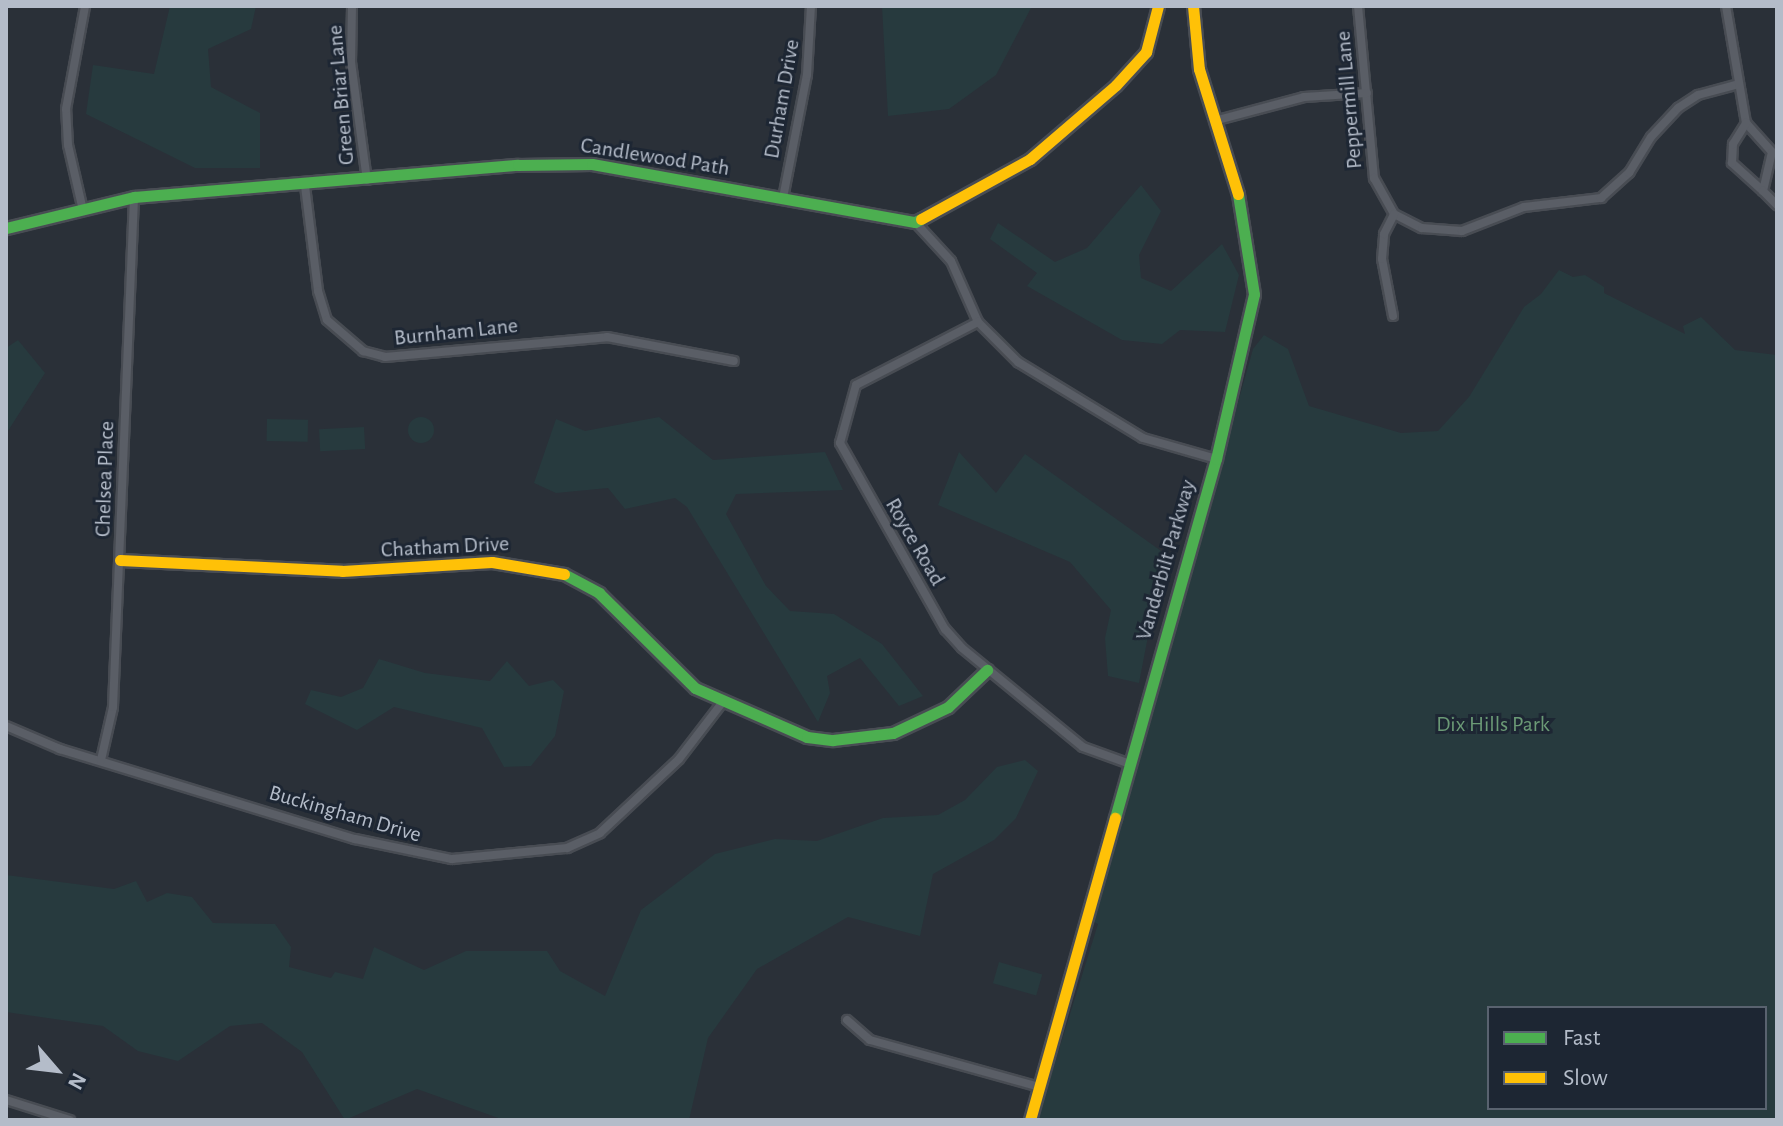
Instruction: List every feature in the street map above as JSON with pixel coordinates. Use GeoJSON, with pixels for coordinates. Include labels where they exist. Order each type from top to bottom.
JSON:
{"type":"FeatureCollection","features":[{"type":"Feature","properties":{"kind":"street"},"geometry":{"type":"LineString","coordinates":[[82,206],[68,145],[66,109],[85,6]]}},
{"type":"Feature","properties":{"kind":"street","name":"Green Briar Lane"},"geometry":{"type":"LineString","coordinates":[[352,6],[351,62],[367,181]]}},
{"type":"Feature","properties":{"kind":"street","name":"Durham Drive"},"geometry":{"type":"LineString","coordinates":[[783,198],[807,75],[811,6]]}},
{"type":"Feature","properties":{"kind":"street"},"geometry":{"type":"LineString","coordinates":[[1158,6],[1146,52],[1116,85],[1030,159],[915,222],[951,261],[978,322],[1018,362],[1115,424],[1143,438],[1216,459]]}},
{"type":"Feature","properties":{"kind":"street","name":"Vanderbilt Parkway"},"geometry":{"type":"LineString","coordinates":[[1030,1120],[1216,459],[1254,294],[1245,216],[1199,69],[1193,6]]}},
{"type":"Feature","properties":{"kind":"street","name":"Peppermill Lane"},"geometry":{"type":"LineString","coordinates":[[1358,6],[1374,178],[1394,214]]}},
{"type":"Feature","properties":{"kind":"street"},"geometry":{"type":"LineString","coordinates":[[1726,6],[1746,123],[1772,152],[1763,191]]}},
{"type":"Feature","properties":{"kind":"street"},"geometry":{"type":"LineString","coordinates":[[1393,316],[1382,259],[1384,234],[1394,214],[1422,228],[1462,231],[1524,207],[1601,198],[1629,173],[1651,137],[1678,108],[1698,95],[1739,84]]}},
{"type":"Feature","properties":{"kind":"street"},"geometry":{"type":"LineString","coordinates":[[1214,121],[1304,97],[1367,93]]}},
{"type":"Feature","properties":{"kind":"street"},"geometry":{"type":"LineString","coordinates":[[1746,123],[1733,144],[1732,163],[1777,205]]}},
{"type":"Feature","properties":{"kind":"street","name":"Candlewood Path"},"geometry":{"type":"LineString","coordinates":[[6,228],[82,206],[134,197],[367,181],[518,165],[592,164],[915,222]]}},
{"type":"Feature","properties":{"kind":"street","name":"Burnham Lane"},"geometry":{"type":"LineString","coordinates":[[305,186],[318,291],[327,320],[363,351],[385,357],[607,337],[734,361]]}},
{"type":"Feature","properties":{"kind":"street","name":"Chelsea Place"},"geometry":{"type":"LineString","coordinates":[[101,760],[113,707],[134,197]]}},
{"type":"Feature","properties":{"kind":"street","name":"Royce Road"},"geometry":{"type":"LineString","coordinates":[[978,322],[856,385],[840,443],[945,629],[987,670],[1083,747],[1130,764]]}},
{"type":"Feature","properties":{"kind":"street","name":"Chatham Drive"},"geometry":{"type":"LineString","coordinates":[[120,560],[342,571],[492,562],[549,569],[599,593],[695,688],[722,703],[807,737],[862,738],[924,722],[968,691],[987,670]]}},
{"type":"Feature","properties":{"kind":"street","name":"Buckingham Drive"},"geometry":{"type":"LineString","coordinates":[[6,726],[101,760],[402,852],[452,859],[530,855],[567,848],[600,833],[679,759],[722,703]]}},
{"type":"Feature","properties":{"kind":"street"},"geometry":{"type":"LineString","coordinates":[[847,1020],[870,1040],[1039,1087]]}},
{"type":"Feature","properties":{"kind":"street"},"geometry":{"type":"LineString","coordinates":[[6,1100],[70,1120]]}},
{"type":"Feature","properties":{"kind":"green space"},"geometry":{"type":"Polygon","coordinates":[[[170,6],[256,6],[251,29],[208,49],[211,87],[260,113],[260,168],[195,168],[86,114],[93,65],[154,74],[170,6]]]}},
{"type":"Feature","properties":{"kind":"green space"},"geometry":{"type":"Polygon","coordinates":[[[882,6],[1032,6],[996,75],[949,109],[888,116],[882,6]]]}},
{"type":"Feature","properties":{"kind":"green space"},"geometry":{"type":"Polygon","coordinates":[[[1141,185],[1161,211],[1139,255],[1141,278],[1171,291],[1222,244],[1239,275],[1225,332],[1180,330],[1162,344],[1122,340],[1027,286],[1037,273],[990,239],[998,223],[1055,262],[1087,248],[1141,185]]]}},
{"type":"Feature","properties":{"kind":"green space","name":"Dix Hills Park"},"geometry":{"type":"Polygon","coordinates":[[[1559,270],[1573,277],[1585,275],[1604,287],[1604,293],[1685,334],[1683,326],[1701,317],[1735,350],[1777,355],[1777,1120],[1037,1120],[1098,924],[1092,921],[1253,349],[1264,335],[1288,349],[1309,406],[1401,433],[1438,431],[1469,397],[1524,307],[1541,294],[1559,270]]]}},
{"type":"Feature","properties":{"kind":"green space"},"geometry":{"type":"Polygon","coordinates":[[[18,340],[45,373],[6,434],[6,348],[18,340]]]}},
{"type":"Feature","properties":{"kind":"green space"},"geometry":{"type":"Polygon","coordinates":[[[421,417],[430,421],[434,430],[430,439],[421,443],[412,439],[408,430],[412,421],[421,417]]]}},
{"type":"Feature","properties":{"kind":"green space"},"geometry":{"type":"Polygon","coordinates":[[[659,417],[713,460],[825,452],[843,490],[736,494],[726,514],[766,586],[790,611],[834,614],[882,644],[923,696],[899,706],[860,658],[827,676],[830,693],[818,722],[687,507],[675,498],[625,509],[608,488],[556,493],[534,483],[556,419],[585,431],[659,417]]]}},
{"type":"Feature","properties":{"kind":"green space"},"geometry":{"type":"Polygon","coordinates":[[[267,419],[308,420],[308,442],[267,441],[267,419]]]}},
{"type":"Feature","properties":{"kind":"green space"},"geometry":{"type":"Polygon","coordinates":[[[364,427],[365,449],[320,451],[319,429],[364,427]]]}},
{"type":"Feature","properties":{"kind":"green space"},"geometry":{"type":"Polygon","coordinates":[[[959,452],[996,493],[1025,454],[1164,553],[1139,683],[1108,676],[1105,638],[1111,610],[1070,562],[938,505],[959,452]]]}},
{"type":"Feature","properties":{"kind":"green space"},"geometry":{"type":"Polygon","coordinates":[[[379,659],[425,673],[490,681],[507,661],[529,686],[553,680],[564,691],[555,736],[531,766],[504,767],[482,728],[394,707],[357,730],[305,704],[311,690],[341,697],[363,688],[379,659]]]}},
{"type":"Feature","properties":{"kind":"green space"},"geometry":{"type":"Polygon","coordinates":[[[1025,760],[1038,771],[1016,818],[994,840],[933,874],[920,936],[848,917],[757,969],[708,1038],[689,1120],[504,1120],[417,1089],[345,1120],[302,1052],[262,1023],[230,1026],[178,1061],[138,1051],[103,1026],[6,1012],[6,875],[114,889],[136,881],[147,902],[167,893],[192,897],[213,923],[275,924],[291,947],[289,967],[331,978],[335,972],[363,979],[374,947],[424,970],[466,951],[547,951],[560,971],[605,996],[641,910],[715,854],[775,839],[817,841],[883,818],[938,815],[965,800],[997,767],[1025,760]]]}},
{"type":"Feature","properties":{"kind":"green space"},"geometry":{"type":"Polygon","coordinates":[[[999,962],[1042,974],[1036,996],[993,983],[999,962]]]}},
{"type":"Feature","properties":{"kind":"traffic: fast"},"geometry":{"type":"LineString","coordinates":[[6,228],[134,197],[518,165],[592,164],[915,222],[921,219]]}},
{"type":"Feature","properties":{"kind":"traffic: fast"},"geometry":{"type":"LineString","coordinates":[[1115,818],[1216,459],[1254,294],[1238,194]]}},
{"type":"Feature","properties":{"kind":"traffic: fast"},"geometry":{"type":"LineString","coordinates":[[564,574],[599,593],[695,688],[807,737],[833,740],[893,733],[948,707],[987,670]]}},
{"type":"Feature","properties":{"kind":"traffic: slow"},"geometry":{"type":"LineString","coordinates":[[921,219],[1030,159],[1116,85],[1146,52],[1158,6]]}},
{"type":"Feature","properties":{"kind":"traffic: slow"},"geometry":{"type":"LineString","coordinates":[[1193,6],[1199,69],[1238,194]]}},
{"type":"Feature","properties":{"kind":"traffic: slow"},"geometry":{"type":"LineString","coordinates":[[120,560],[342,571],[492,562],[564,574]]}},
{"type":"Feature","properties":{"kind":"traffic: slow"},"geometry":{"type":"LineString","coordinates":[[1030,1120],[1115,818]]}}]}
